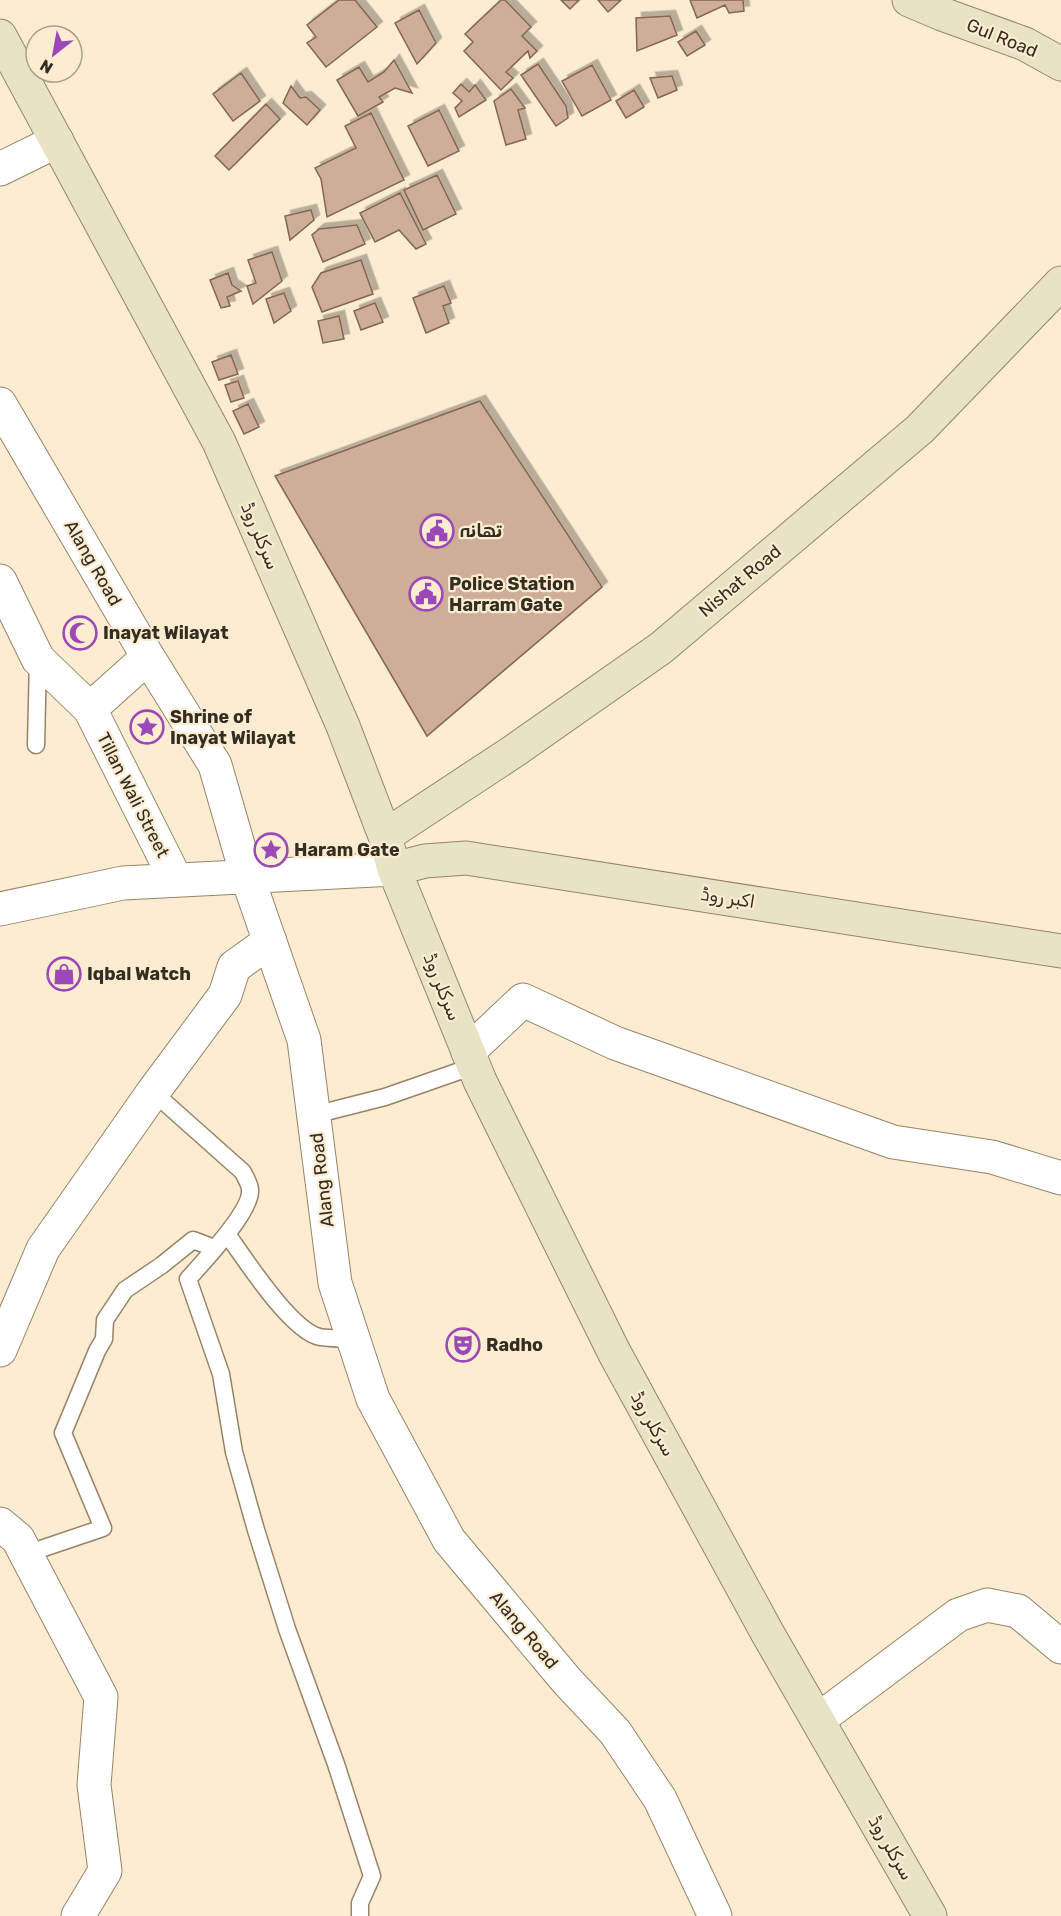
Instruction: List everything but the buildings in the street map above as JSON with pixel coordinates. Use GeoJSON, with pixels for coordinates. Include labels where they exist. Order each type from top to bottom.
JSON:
{"type":"FeatureCollection","features":[{"type":"Feature","properties":{"kind":"main road","name":"Gul Road"},"geometry":{"type":"LineString","coordinates":[[909,0],[1025,44],[1061,64]]}},
{"type":"Feature","properties":{"kind":"main road","name":"سرکلر روڈ"},"geometry":{"type":"LineString","coordinates":[[0,36],[219,442],[343,726],[385,836],[394,868],[471,1059],[614,1352],[818,1720],[930,1916]]}},
{"type":"Feature","properties":{"kind":"main road","name":"Nishat Road"},"geometry":{"type":"LineString","coordinates":[[385,836],[514,751],[661,648],[920,429],[1061,283]]}},
{"type":"Feature","properties":{"kind":"main road","name":"اکبر روڈ"},"geometry":{"type":"LineString","coordinates":[[394,868],[425,861],[466,858],[1061,951]]}},
{"type":"Feature","properties":{"kind":"street"},"geometry":{"type":"LineString","coordinates":[[0,169],[57,141]]}},
{"type":"Feature","properties":{"kind":"street","name":"Alang Road"},"geometry":{"type":"LineString","coordinates":[[0,404],[148,657],[215,765],[247,876],[304,1040],[335,1284],[373,1400],[449,1540],[567,1681],[615,1732],[660,1799],[715,1916]]}},
{"type":"Feature","properties":{"kind":"street","name":"Tillan Wali Street"},"geometry":{"type":"LineString","coordinates":[[0,581],[9,624],[38,659],[90,709],[176,880]]}},
{"type":"Feature","properties":{"kind":"street"},"geometry":{"type":"LineString","coordinates":[[90,709],[148,657]]}},
{"type":"Feature","properties":{"kind":"street"},"geometry":{"type":"LineString","coordinates":[[0,909],[123,883],[394,868]]}},
{"type":"Feature","properties":{"kind":"street"},"geometry":{"type":"LineString","coordinates":[[0,1350],[44,1249],[153,1092],[225,995],[234,967],[270,941]]}},
{"type":"Feature","properties":{"kind":"street"},"geometry":{"type":"LineString","coordinates":[[471,1059],[523,1000],[615,1043],[893,1142],[992,1157],[1061,1178]]}},
{"type":"Feature","properties":{"kind":"street"},"geometry":{"type":"LineString","coordinates":[[0,1524],[18,1539],[100,1697],[94,1785],[105,1871],[78,1916]]}},
{"type":"Feature","properties":{"kind":"street"},"geometry":{"type":"LineString","coordinates":[[818,1720],[958,1615],[987,1605],[1018,1611],[1061,1647]]}},
{"type":"Feature","properties":{"kind":"lane"},"geometry":{"type":"LineString","coordinates":[[36,745],[38,659]]}},
{"type":"Feature","properties":{"kind":"lane"},"geometry":{"type":"LineString","coordinates":[[315,1115],[385,1097],[471,1059]]}},
{"type":"Feature","properties":{"kind":"lane"},"geometry":{"type":"LineString","coordinates":[[153,1092],[243,1172],[250,1189],[247,1205],[227,1234],[188,1279],[221,1374],[234,1452],[256,1530],[372,1876],[360,1903],[360,1916]]}},
{"type":"Feature","properties":{"kind":"lane"},"geometry":{"type":"LineString","coordinates":[[227,1234],[269,1293],[297,1323],[318,1337],[353,1339]]}},
{"type":"Feature","properties":{"kind":"lane"},"geometry":{"type":"LineString","coordinates":[[26,1554],[103,1528],[63,1433],[104,1338],[105,1320],[125,1290],[193,1240],[214,1248]]}},
{"type":"Feature","properties":{"kind":"place","name":"تھانہ"},"geometry":{"type":"Point","coordinates":[437,531]}},
{"type":"Feature","properties":{"kind":"place","name":"Police Station Harram Gate"},"geometry":{"type":"Point","coordinates":[426,594]}},
{"type":"Feature","properties":{"kind":"place","name":"Inayat Wilayat"},"geometry":{"type":"Point","coordinates":[80,633]}},
{"type":"Feature","properties":{"kind":"place","name":"Shrine of Inayat Wilayat"},"geometry":{"type":"Point","coordinates":[147,727]}},
{"type":"Feature","properties":{"kind":"place","name":"Haram Gate"},"geometry":{"type":"Point","coordinates":[271,850]}},
{"type":"Feature","properties":{"kind":"place","name":"Iqbal Watch"},"geometry":{"type":"Point","coordinates":[64,974]}},
{"type":"Feature","properties":{"kind":"place","name":"Radho"},"geometry":{"type":"Point","coordinates":[463,1345]}}]}
